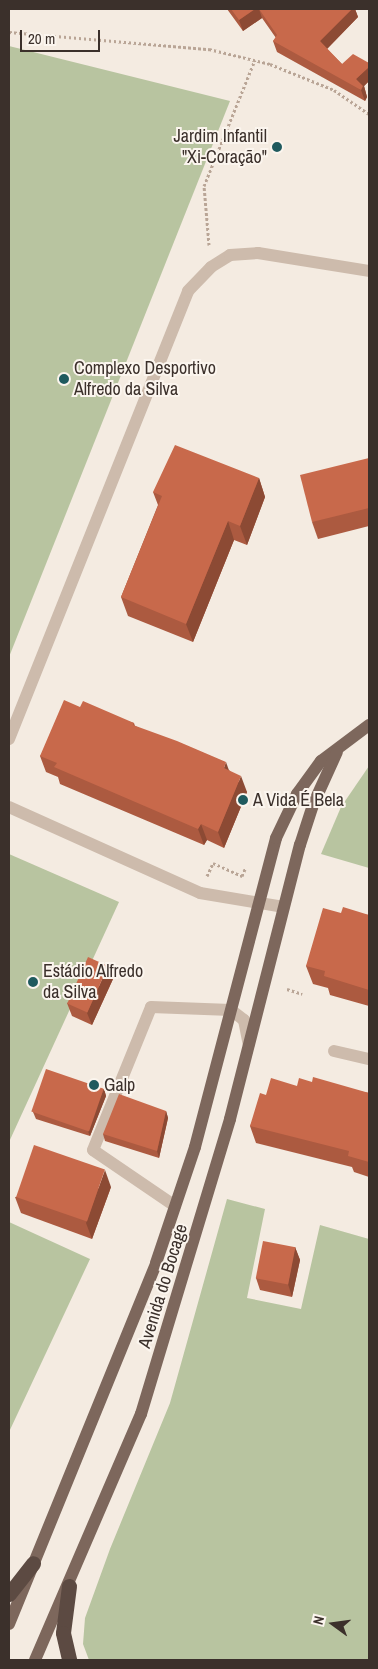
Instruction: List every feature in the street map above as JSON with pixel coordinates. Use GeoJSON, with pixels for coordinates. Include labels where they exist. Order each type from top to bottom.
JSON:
{"type":"FeatureCollection","features":[{"type":"Feature","properties":{"kind":"highway"},"geometry":{"type":"LineString","coordinates":[[9,1594],[33,1563]]}},
{"type":"Feature","properties":{"kind":"highway"},"geometry":{"type":"LineString","coordinates":[[69,1586],[63,1633],[69,1660]]}},
{"type":"Feature","properties":{"kind":"main road","name":"Avenida do Bocage"},"geometry":{"type":"LineString","coordinates":[[9,1624],[89,1431],[175,1206],[195,1147],[276,838],[297,794],[321,761],[337,752],[369,725]]}},
{"type":"Feature","properties":{"kind":"main road","name":"Avenida do Bocage"},"geometry":{"type":"LineString","coordinates":[[35,1660],[69,1586],[141,1414],[173,1316],[249,1045],[312,807],[337,752]]}},
{"type":"Feature","properties":{"kind":"street"},"geometry":{"type":"LineString","coordinates":[[9,739],[188,291],[211,267],[230,255],[258,253],[369,271]]}},
{"type":"Feature","properties":{"kind":"street"},"geometry":{"type":"LineString","coordinates":[[9,808],[200,893],[284,907]]}},
{"type":"Feature","properties":{"kind":"street"},"geometry":{"type":"LineString","coordinates":[[175,1206],[93,1150],[151,1007],[231,1010],[244,1020],[249,1045]]}},
{"type":"Feature","properties":{"kind":"street"},"geometry":{"type":"LineString","coordinates":[[334,1051],[369,1059]]}},
{"type":"Feature","properties":{"kind":"path"},"geometry":{"type":"LineString","coordinates":[[9,32],[210,49],[254,60],[334,90],[369,114]]}},
{"type":"Feature","properties":{"kind":"path"},"geometry":{"type":"LineString","coordinates":[[211,267],[204,186],[254,60]]}},
{"type":"Feature","properties":{"kind":"path"},"geometry":{"type":"LineString","coordinates":[[200,893],[213,863],[242,876],[246,867]]}},
{"type":"Feature","properties":{"kind":"path"},"geometry":{"type":"LineString","coordinates":[[287,990],[302,994]]}},
{"type":"Feature","properties":{"kind":"green space","name":"Complexo Desportivo Alfredo da Silva"},"geometry":{"type":"Polygon","coordinates":[[[9,46],[230,101],[9,657],[9,46]]]}},
{"type":"Feature","properties":{"kind":"green space"},"geometry":{"type":"Polygon","coordinates":[[[369,766],[369,868],[321,854],[341,807],[369,766]]]}},
{"type":"Feature","properties":{"kind":"green space"},"geometry":{"type":"Polygon","coordinates":[[[9,854],[119,902],[9,1142],[9,854]]]}},
{"type":"Feature","properties":{"kind":"green space"},"geometry":{"type":"Polygon","coordinates":[[[227,1199],[265,1209],[247,1298],[301,1309],[320,1225],[369,1239],[369,1660],[89,1660],[83,1644],[85,1618],[110,1549],[170,1403],[227,1199]]]}},
{"type":"Feature","properties":{"kind":"green space"},"geometry":{"type":"Polygon","coordinates":[[[9,1222],[90,1259],[9,1432],[9,1222]]]}},
{"type":"Feature","properties":{"kind":"building"},"geometry":{"type":"Polygon","coordinates":[[[231,9],[255,9],[239,20],[231,9]]]}},
{"type":"Feature","properties":{"kind":"building"},"geometry":{"type":"Polygon","coordinates":[[[259,9],[352,9],[320,41],[342,64],[353,54],[369,63],[369,67],[356,79],[363,86],[361,90],[273,41],[277,35],[259,9]]]}},
{"type":"Feature","properties":{"kind":"building"},"geometry":{"type":"Polygon","coordinates":[[[175,445],[259,478],[240,526],[228,521],[186,624],[121,597],[162,496],[153,492],[175,445]]]}},
{"type":"Feature","properties":{"kind":"building"},"geometry":{"type":"Polygon","coordinates":[[[369,458],[369,508],[312,522],[300,475],[369,458]]]}},
{"type":"Feature","properties":{"kind":"building"},"geometry":{"type":"Polygon","coordinates":[[[64,700],[80,707],[83,701],[134,723],[133,725],[226,762],[224,768],[241,776],[218,832],[201,824],[198,829],[54,767],[57,763],[40,756],[64,700]]]}},
{"type":"Feature","properties":{"kind":"building"},"geometry":{"type":"Polygon","coordinates":[[[343,907],[369,915],[369,990],[324,976],[325,971],[306,966],[323,908],[341,913],[343,907]]]}},
{"type":"Feature","properties":{"kind":"building"},"geometry":{"type":"Polygon","coordinates":[[[88,957],[108,966],[87,1013],[67,1004],[88,957]]]}},
{"type":"Feature","properties":{"kind":"building"},"geometry":{"type":"Polygon","coordinates":[[[46,1069],[104,1089],[89,1131],[31,1112],[46,1069]]]}},
{"type":"Feature","properties":{"kind":"building"},"geometry":{"type":"Polygon","coordinates":[[[313,1077],[369,1093],[369,1162],[348,1156],[349,1151],[250,1126],[260,1093],[266,1095],[271,1078],[297,1086],[299,1078],[312,1082],[313,1077]]]}},
{"type":"Feature","properties":{"kind":"building"},"geometry":{"type":"Polygon","coordinates":[[[119,1094],[166,1111],[157,1151],[103,1134],[119,1094]]]}},
{"type":"Feature","properties":{"kind":"building"},"geometry":{"type":"Polygon","coordinates":[[[34,1145],[105,1169],[87,1221],[16,1197],[34,1145]]]}},
{"type":"Feature","properties":{"kind":"building"},"geometry":{"type":"Polygon","coordinates":[[[263,1241],[295,1247],[288,1285],[256,1278],[263,1241]]]}},
{"type":"Feature","properties":{"kind":"place","name":"Jardim Infantil \"Xi-Coração\""},"geometry":{"type":"Point","coordinates":[277,147]}},
{"type":"Feature","properties":{"kind":"place","name":"Complexo Desportivo Alfredo da Silva"},"geometry":{"type":"Point","coordinates":[64,379]}},
{"type":"Feature","properties":{"kind":"place","name":"A Vida É Bela"},"geometry":{"type":"Point","coordinates":[243,800]}},
{"type":"Feature","properties":{"kind":"place","name":"Estádio Alfredo da Silva"},"geometry":{"type":"Point","coordinates":[33,982]}},
{"type":"Feature","properties":{"kind":"place","name":"Galp"},"geometry":{"type":"Point","coordinates":[94,1085]}}]}
